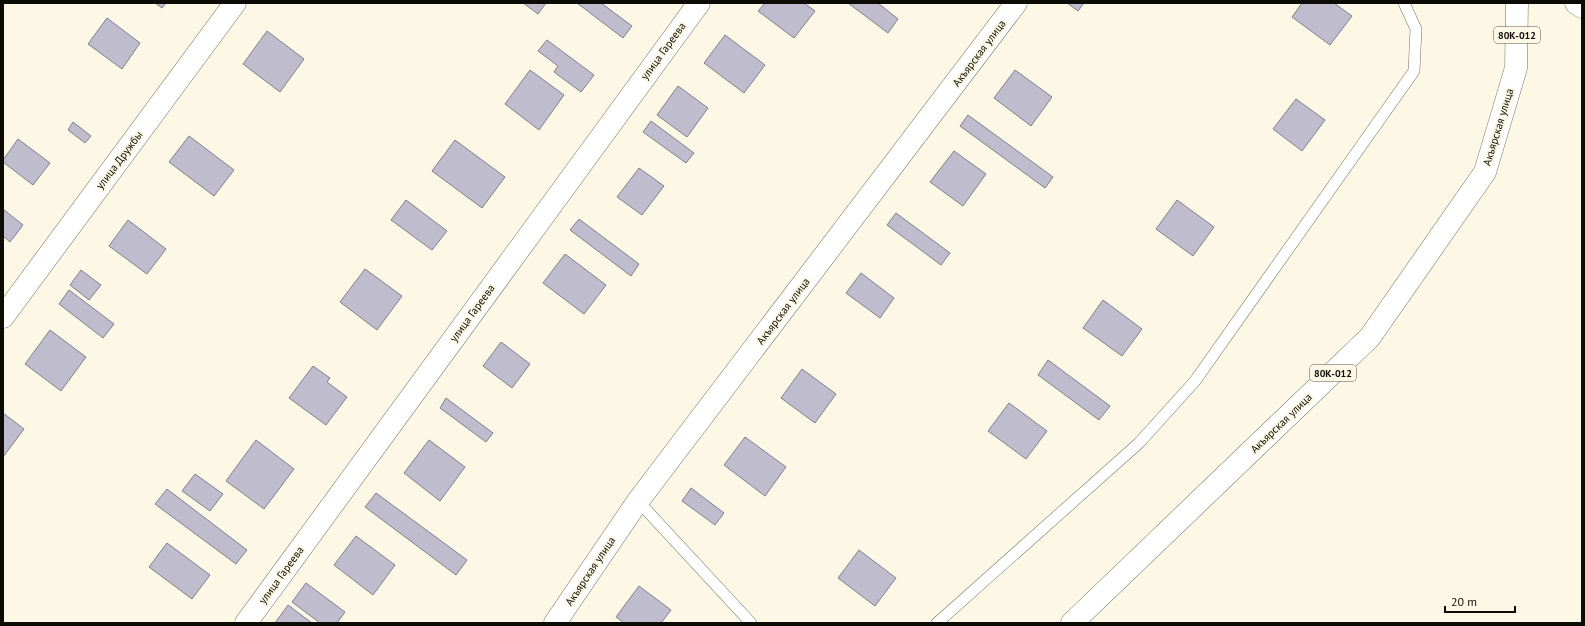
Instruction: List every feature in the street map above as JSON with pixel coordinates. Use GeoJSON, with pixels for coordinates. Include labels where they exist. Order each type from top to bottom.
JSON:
{"type":"FeatureCollection","features":[{"type":"Feature","properties":{"kind":"street","name":"улица Дружбы"},"geometry":{"type":"LineString","coordinates":[[3,317],[235,3]]}},
{"type":"Feature","properties":{"kind":"street","name":"улица Гареева"},"geometry":{"type":"LineString","coordinates":[[246,623],[699,3]]}},
{"type":"Feature","properties":{"kind":"street","name":"Акъярская улица"},"geometry":{"type":"LineString","coordinates":[[555,623],[638,501],[1016,3]]}},
{"type":"Feature","properties":{"kind":"street","name":"Акъярская улица"},"geometry":{"type":"LineString","coordinates":[[1072,623],[1370,337],[1485,172],[1516,68],[1517,3]]}},
{"type":"Feature","properties":{"kind":"street"},"geometry":{"type":"LineString","coordinates":[[1576,3],[1582,7]]}},
{"type":"Feature","properties":{"kind":"lane"},"geometry":{"type":"LineString","coordinates":[[937,623],[1139,443],[1195,381],[1414,71],[1416,29],[1404,3]]}},
{"type":"Feature","properties":{"kind":"lane"},"geometry":{"type":"LineString","coordinates":[[638,501],[751,623]]}},
{"type":"Feature","properties":{"kind":"building"},"geometry":{"type":"Polygon","coordinates":[[[155,3],[166,3],[162,8],[155,3]]]}},
{"type":"Feature","properties":{"kind":"building"},"geometry":{"type":"Polygon","coordinates":[[[523,3],[546,3],[538,14],[523,3]]]}},
{"type":"Feature","properties":{"kind":"building"},"geometry":{"type":"Polygon","coordinates":[[[577,3],[601,3],[632,26],[623,38],[577,3]]]}},
{"type":"Feature","properties":{"kind":"building"},"geometry":{"type":"Polygon","coordinates":[[[765,3],[804,3],[815,11],[794,38],[758,11],[765,3]]]}},
{"type":"Feature","properties":{"kind":"building"},"geometry":{"type":"Polygon","coordinates":[[[848,3],[878,3],[898,19],[888,33],[848,3]]]}},
{"type":"Feature","properties":{"kind":"building"},"geometry":{"type":"Polygon","coordinates":[[[1067,3],[1084,3],[1078,11],[1067,3]]]}},
{"type":"Feature","properties":{"kind":"building"},"geometry":{"type":"Polygon","coordinates":[[[1302,3],[1334,3],[1352,16],[1330,45],[1292,17],[1302,3]]]}},
{"type":"Feature","properties":{"kind":"building"},"geometry":{"type":"Polygon","coordinates":[[[107,18],[140,43],[122,69],[88,44],[107,18]]]}},
{"type":"Feature","properties":{"kind":"building"},"geometry":{"type":"Polygon","coordinates":[[[267,31],[304,59],[280,92],[243,64],[267,31]]]}},
{"type":"Feature","properties":{"kind":"building"},"geometry":{"type":"Polygon","coordinates":[[[725,35],[765,65],[744,93],[704,63],[725,35]]]}},
{"type":"Feature","properties":{"kind":"building"},"geometry":{"type":"Polygon","coordinates":[[[547,40],[594,75],[581,92],[554,72],[558,66],[538,51],[547,40]]]}},
{"type":"Feature","properties":{"kind":"building"},"geometry":{"type":"Polygon","coordinates":[[[530,70],[564,95],[539,130],[505,104],[530,70]]]}},
{"type":"Feature","properties":{"kind":"building"},"geometry":{"type":"Polygon","coordinates":[[[1015,70],[1052,97],[1031,126],[994,98],[1015,70]]]}},
{"type":"Feature","properties":{"kind":"building"},"geometry":{"type":"Polygon","coordinates":[[[678,86],[708,108],[687,137],[657,115],[678,86]]]}},
{"type":"Feature","properties":{"kind":"building"},"geometry":{"type":"Polygon","coordinates":[[[1296,99],[1325,120],[1302,151],[1273,129],[1296,99]]]}},
{"type":"Feature","properties":{"kind":"building"},"geometry":{"type":"Polygon","coordinates":[[[968,115],[1053,177],[1045,188],[960,126],[968,115]]]}},
{"type":"Feature","properties":{"kind":"building"},"geometry":{"type":"Polygon","coordinates":[[[651,121],[694,153],[686,163],[643,132],[651,121]]]}},
{"type":"Feature","properties":{"kind":"building"},"geometry":{"type":"Polygon","coordinates":[[[73,122],[91,136],[85,143],[68,130],[73,122]]]}},
{"type":"Feature","properties":{"kind":"building"},"geometry":{"type":"Polygon","coordinates":[[[189,136],[234,170],[214,196],[169,162],[189,136]]]}},
{"type":"Feature","properties":{"kind":"building"},"geometry":{"type":"Polygon","coordinates":[[[18,139],[50,163],[33,185],[3,162],[18,139]]]}},
{"type":"Feature","properties":{"kind":"building"},"geometry":{"type":"Polygon","coordinates":[[[455,140],[505,177],[482,208],[432,171],[455,140]]]}},
{"type":"Feature","properties":{"kind":"building"},"geometry":{"type":"Polygon","coordinates":[[[954,151],[986,174],[963,206],[930,182],[954,151]]]}},
{"type":"Feature","properties":{"kind":"building"},"geometry":{"type":"Polygon","coordinates":[[[639,168],[664,186],[642,215],[617,197],[639,168]]]}},
{"type":"Feature","properties":{"kind":"building"},"geometry":{"type":"Polygon","coordinates":[[[406,200],[447,231],[432,250],[391,220],[406,200]]]}},
{"type":"Feature","properties":{"kind":"building"},"geometry":{"type":"Polygon","coordinates":[[[1177,200],[1214,227],[1193,256],[1156,229],[1177,200]]]}},
{"type":"Feature","properties":{"kind":"building"},"geometry":{"type":"Polygon","coordinates":[[[3,209],[23,225],[10,242],[3,236],[3,209]]]}},
{"type":"Feature","properties":{"kind":"building"},"geometry":{"type":"Polygon","coordinates":[[[896,213],[950,253],[941,265],[887,225],[896,213]]]}},
{"type":"Feature","properties":{"kind":"building"},"geometry":{"type":"Polygon","coordinates":[[[579,219],[639,264],[631,276],[570,230],[579,219]]]}},
{"type":"Feature","properties":{"kind":"building"},"geometry":{"type":"Polygon","coordinates":[[[128,220],[166,249],[147,274],[109,246],[128,220]]]}},
{"type":"Feature","properties":{"kind":"building"},"geometry":{"type":"Polygon","coordinates":[[[565,254],[606,285],[584,314],[543,283],[565,254]]]}},
{"type":"Feature","properties":{"kind":"building"},"geometry":{"type":"Polygon","coordinates":[[[365,269],[402,296],[377,330],[340,302],[365,269]]]}},
{"type":"Feature","properties":{"kind":"building"},"geometry":{"type":"Polygon","coordinates":[[[81,270],[101,285],[89,300],[70,285],[81,270]]]}},
{"type":"Feature","properties":{"kind":"building"},"geometry":{"type":"Polygon","coordinates":[[[861,273],[894,298],[880,318],[846,293],[861,273]]]}},
{"type":"Feature","properties":{"kind":"building"},"geometry":{"type":"Polygon","coordinates":[[[69,290],[114,324],[103,338],[59,304],[69,290]]]}},
{"type":"Feature","properties":{"kind":"building"},"geometry":{"type":"Polygon","coordinates":[[[1103,300],[1142,329],[1122,356],[1083,328],[1103,300]]]}},
{"type":"Feature","properties":{"kind":"building"},"geometry":{"type":"Polygon","coordinates":[[[50,330],[86,357],[61,391],[25,364],[50,330]]]}},
{"type":"Feature","properties":{"kind":"building"},"geometry":{"type":"Polygon","coordinates":[[[501,342],[530,364],[512,388],[483,366],[501,342]]]}},
{"type":"Feature","properties":{"kind":"building"},"geometry":{"type":"Polygon","coordinates":[[[1048,360],[1110,406],[1099,420],[1038,375],[1048,360]]]}},
{"type":"Feature","properties":{"kind":"building"},"geometry":{"type":"Polygon","coordinates":[[[313,366],[330,378],[327,382],[347,397],[326,425],[289,398],[313,366]]]}},
{"type":"Feature","properties":{"kind":"building"},"geometry":{"type":"Polygon","coordinates":[[[802,369],[836,394],[815,423],[781,398],[802,369]]]}},
{"type":"Feature","properties":{"kind":"building"},"geometry":{"type":"Polygon","coordinates":[[[446,398],[493,433],[486,442],[440,408],[446,398]]]}},
{"type":"Feature","properties":{"kind":"building"},"geometry":{"type":"Polygon","coordinates":[[[1009,403],[1047,431],[1026,459],[988,431],[1009,403]]]}},
{"type":"Feature","properties":{"kind":"building"},"geometry":{"type":"Polygon","coordinates":[[[3,413],[24,429],[3,457],[3,413]]]}},
{"type":"Feature","properties":{"kind":"building"},"geometry":{"type":"Polygon","coordinates":[[[745,437],[786,467],[765,496],[724,465],[745,437]]]}},
{"type":"Feature","properties":{"kind":"building"},"geometry":{"type":"Polygon","coordinates":[[[256,440],[294,469],[264,509],[226,481],[256,440]]]}},
{"type":"Feature","properties":{"kind":"building"},"geometry":{"type":"Polygon","coordinates":[[[429,440],[465,467],[440,501],[404,473],[429,440]]]}},
{"type":"Feature","properties":{"kind":"building"},"geometry":{"type":"Polygon","coordinates":[[[195,474],[223,494],[210,511],[182,491],[195,474]]]}},
{"type":"Feature","properties":{"kind":"building"},"geometry":{"type":"Polygon","coordinates":[[[691,488],[724,513],[715,525],[682,501],[691,488]]]}},
{"type":"Feature","properties":{"kind":"building"},"geometry":{"type":"Polygon","coordinates":[[[167,489],[247,550],[236,564],[155,504],[167,489]]]}},
{"type":"Feature","properties":{"kind":"building"},"geometry":{"type":"Polygon","coordinates":[[[376,493],[467,560],[456,575],[365,507],[376,493]]]}},
{"type":"Feature","properties":{"kind":"building"},"geometry":{"type":"Polygon","coordinates":[[[356,536],[395,565],[373,595],[334,565],[356,536]]]}},
{"type":"Feature","properties":{"kind":"building"},"geometry":{"type":"Polygon","coordinates":[[[167,543],[210,575],[192,599],[149,567],[167,543]]]}},
{"type":"Feature","properties":{"kind":"building"},"geometry":{"type":"Polygon","coordinates":[[[859,550],[896,578],[875,606],[838,578],[859,550]]]}},
{"type":"Feature","properties":{"kind":"building"},"geometry":{"type":"Polygon","coordinates":[[[306,583],[345,612],[337,623],[320,623],[292,602],[306,583]]]}},
{"type":"Feature","properties":{"kind":"building"},"geometry":{"type":"Polygon","coordinates":[[[639,586],[671,610],[661,623],[624,623],[616,617],[639,586]]]}},
{"type":"Feature","properties":{"kind":"building"},"geometry":{"type":"Polygon","coordinates":[[[288,605],[312,623],[275,623],[288,605]]]}}]}
